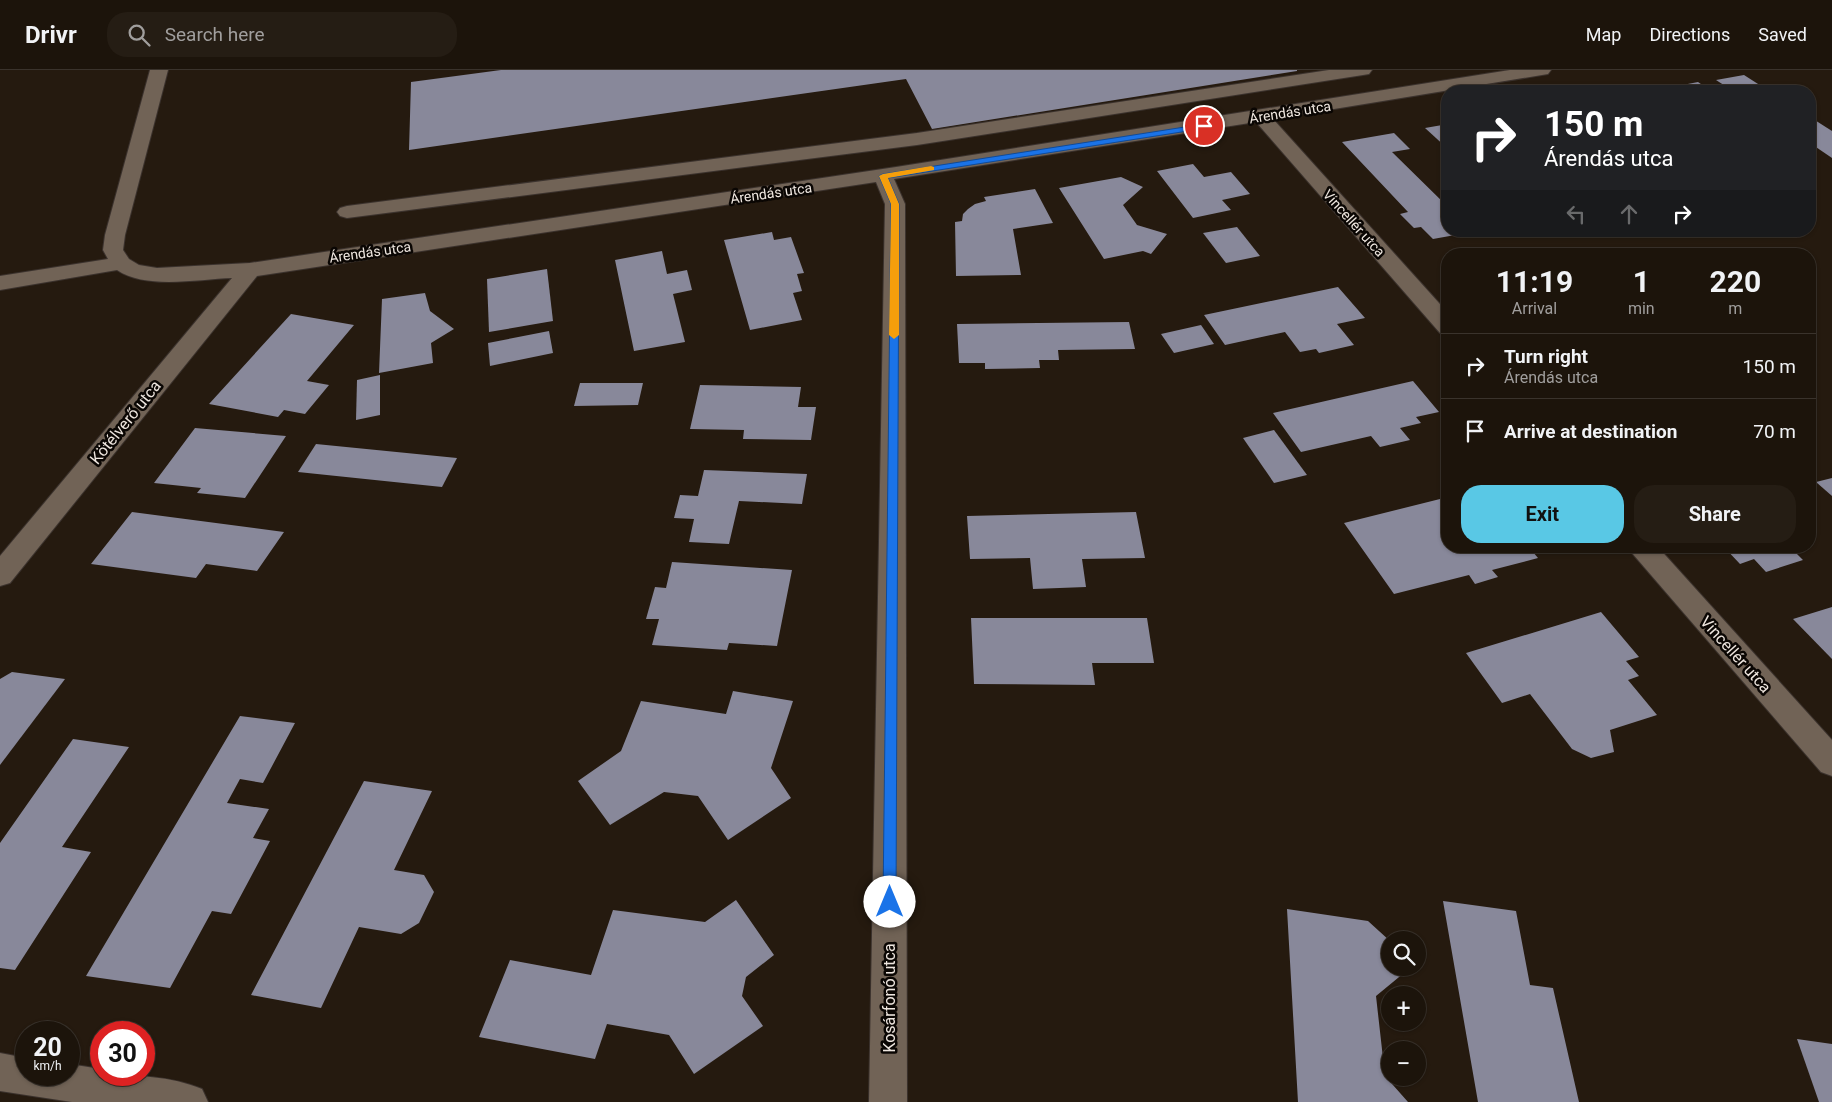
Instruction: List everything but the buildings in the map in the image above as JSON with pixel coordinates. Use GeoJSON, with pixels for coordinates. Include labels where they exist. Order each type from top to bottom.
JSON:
{"type":"FeatureCollection","features":[{"type":"Feature","properties":{"kind":"street"},"geometry":{"type":"LineString","coordinates":[[0,283],[121,263],[113,250],[159,70]]}},
{"type":"Feature","properties":{"kind":"street"},"geometry":{"type":"LineString","coordinates":[[347,212],[917,139],[1363,70]]}},
{"type":"Feature","properties":{"kind":"street","name":"Árendás utca"},"geometry":{"type":"LineString","coordinates":[[1452,85],[1542,70]]}},
{"type":"Feature","properties":{"kind":"street","name":"Árendás utca"},"geometry":{"type":"LineString","coordinates":[[121,263],[133,271],[157,275],[250,270],[883,176],[1441,87]]}},
{"type":"Feature","properties":{"kind":"street","name":"Vincellér utca"},"geometry":{"type":"LineString","coordinates":[[1261,117],[1441,320]]}},
{"type":"Feature","properties":{"kind":"street","name":"Kosárfonó utca"},"geometry":{"type":"LineString","coordinates":[[883,176],[895,204],[888,1102]]}},
{"type":"Feature","properties":{"kind":"street","name":"Kötélverő utca"},"geometry":{"type":"LineString","coordinates":[[0,575],[250,270]]}},
{"type":"Feature","properties":{"kind":"street","name":"Vincellér utca"},"geometry":{"type":"LineString","coordinates":[[1647,553],[1832,762]]}},
{"type":"Feature","properties":{"kind":"street"},"geometry":{"type":"LineString","coordinates":[[0,1072],[189,1102]]}},
{"type":"Feature","properties":{"kind":"slow traffic"},"geometry":{"type":"LineString","coordinates":[[894,335],[895,204],[883,176],[931,169]]}},
{"type":"Feature","properties":{"kind":"route"},"geometry":{"type":"LineString","coordinates":[[890,902],[895,204],[883,176],[1204,126]]}}]}
